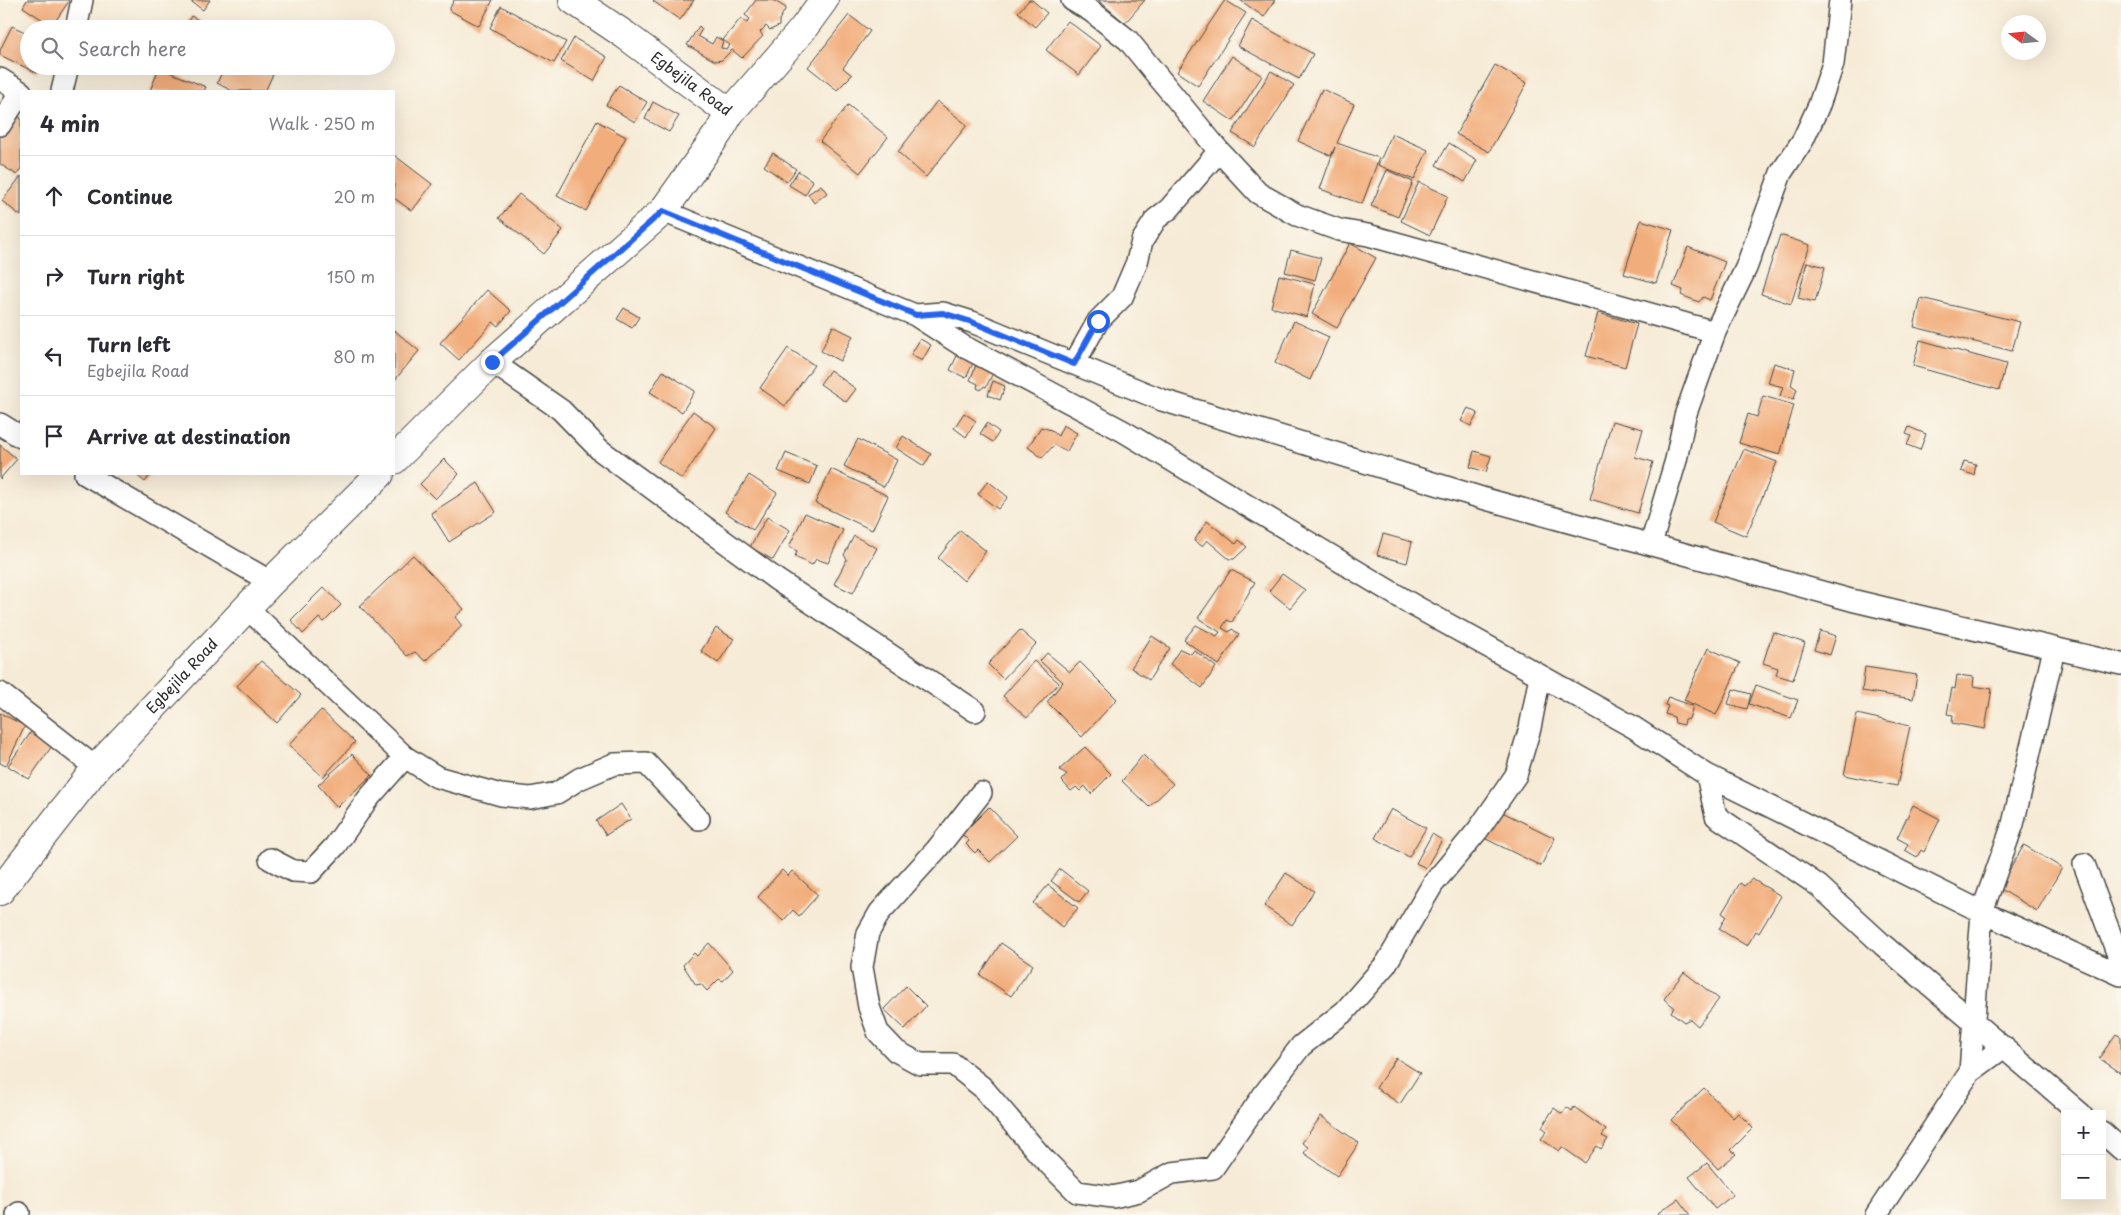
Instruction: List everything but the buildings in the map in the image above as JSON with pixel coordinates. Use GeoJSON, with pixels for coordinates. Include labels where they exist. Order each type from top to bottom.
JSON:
{"type":"FeatureCollection","features":[{"type":"Feature","properties":{"kind":"street"},"geometry":{"type":"LineString","coordinates":[[78,20],[82,0]]}},
{"type":"Feature","properties":{"kind":"street","name":"Egbejila Road"},"geometry":{"type":"LineString","coordinates":[[395,459],[492,362],[663,211],[719,132],[730,113],[625,35],[573,0]]}},
{"type":"Feature","properties":{"kind":"street"},"geometry":{"type":"LineString","coordinates":[[730,113],[802,30],[824,0]]}},
{"type":"Feature","properties":{"kind":"street"},"geometry":{"type":"LineString","coordinates":[[1072,0],[1091,11],[1128,40],[1219,151],[1258,193],[1297,215],[1340,230],[1368,235],[1715,332]]}},
{"type":"Feature","properties":{"kind":"street"},"geometry":{"type":"LineString","coordinates":[[1651,544],[1676,460],[1686,416],[1715,332],[1746,268],[1781,173],[1803,140],[1820,106],[1833,64],[1840,0]]}},
{"type":"Feature","properties":{"kind":"street"},"geometry":{"type":"LineString","coordinates":[[62,90],[66,75]]}},
{"type":"Feature","properties":{"kind":"street"},"geometry":{"type":"LineString","coordinates":[[0,79],[20,91]]}},
{"type":"Feature","properties":{"kind":"street"},"geometry":{"type":"LineString","coordinates":[[0,126],[20,94]]}},
{"type":"Feature","properties":{"kind":"street"},"geometry":{"type":"LineString","coordinates":[[1074,364],[1098,321],[1122,297],[1137,262],[1142,241],[1156,219],[1169,209],[1219,151]]}},
{"type":"Feature","properties":{"kind":"street"},"geometry":{"type":"LineString","coordinates":[[663,211],[916,315],[963,346],[1123,431],[1413,605],[1632,727],[1706,776],[1982,912],[2121,975]]}},
{"type":"Feature","properties":{"kind":"street"},"geometry":{"type":"LineString","coordinates":[[916,315],[943,313],[972,322],[1162,400],[1482,498],[1851,600],[2121,664]]}},
{"type":"Feature","properties":{"kind":"street"},"geometry":{"type":"LineString","coordinates":[[492,362],[561,410],[600,450],[777,580],[975,711]]}},
{"type":"Feature","properties":{"kind":"street"},"geometry":{"type":"LineString","coordinates":[[0,424],[20,435]]}},
{"type":"Feature","properties":{"kind":"street"},"geometry":{"type":"LineString","coordinates":[[87,475],[271,582]]}},
{"type":"Feature","properties":{"kind":"street","name":"Egbejila Road"},"geometry":{"type":"LineString","coordinates":[[0,891],[96,768],[271,582],[379,475]]}},
{"type":"Feature","properties":{"kind":"street"},"geometry":{"type":"LineString","coordinates":[[247,608],[405,757],[437,777],[501,795],[530,798],[557,793],[579,779],[614,764],[646,763],[699,819]]}},
{"type":"Feature","properties":{"kind":"street"},"geometry":{"type":"LineString","coordinates":[[1970,1072],[1982,912],[2014,824],[2054,649]]}},
{"type":"Feature","properties":{"kind":"street"},"geometry":{"type":"LineString","coordinates":[[981,794],[937,849],[880,912],[868,933],[862,966],[869,1008],[878,1032],[896,1051],[920,1064],[953,1064],[982,1087],[1040,1155],[1077,1192],[1113,1197],[1139,1191],[1172,1173],[1213,1168],[1264,1094],[1301,1046],[1345,1010],[1386,964],[1433,884],[1478,830],[1516,775],[1530,728],[1540,676]]}},
{"type":"Feature","properties":{"kind":"street"},"geometry":{"type":"LineString","coordinates":[[0,693],[96,768]]}},
{"type":"Feature","properties":{"kind":"street"},"geometry":{"type":"LineString","coordinates":[[270,859],[293,871],[312,872],[335,846],[367,800],[405,757]]}},
{"type":"Feature","properties":{"kind":"street"},"geometry":{"type":"LineString","coordinates":[[1706,776],[1716,816],[1819,886],[1883,945],[2076,1110]]}},
{"type":"Feature","properties":{"kind":"street"},"geometry":{"type":"LineString","coordinates":[[2084,864],[2121,963]]}},
{"type":"Feature","properties":{"kind":"street"},"geometry":{"type":"LineString","coordinates":[[1876,1215],[1970,1072],[2004,1047]]}},
{"type":"Feature","properties":{"kind":"street"},"geometry":{"type":"LineString","coordinates":[[2106,1136],[2121,1149]]}},
{"type":"Feature","properties":{"kind":"route"},"geometry":{"type":"LineString","coordinates":[[492,362],[663,211],[916,315],[943,313],[972,322],[1074,364],[1098,321]]}}]}
